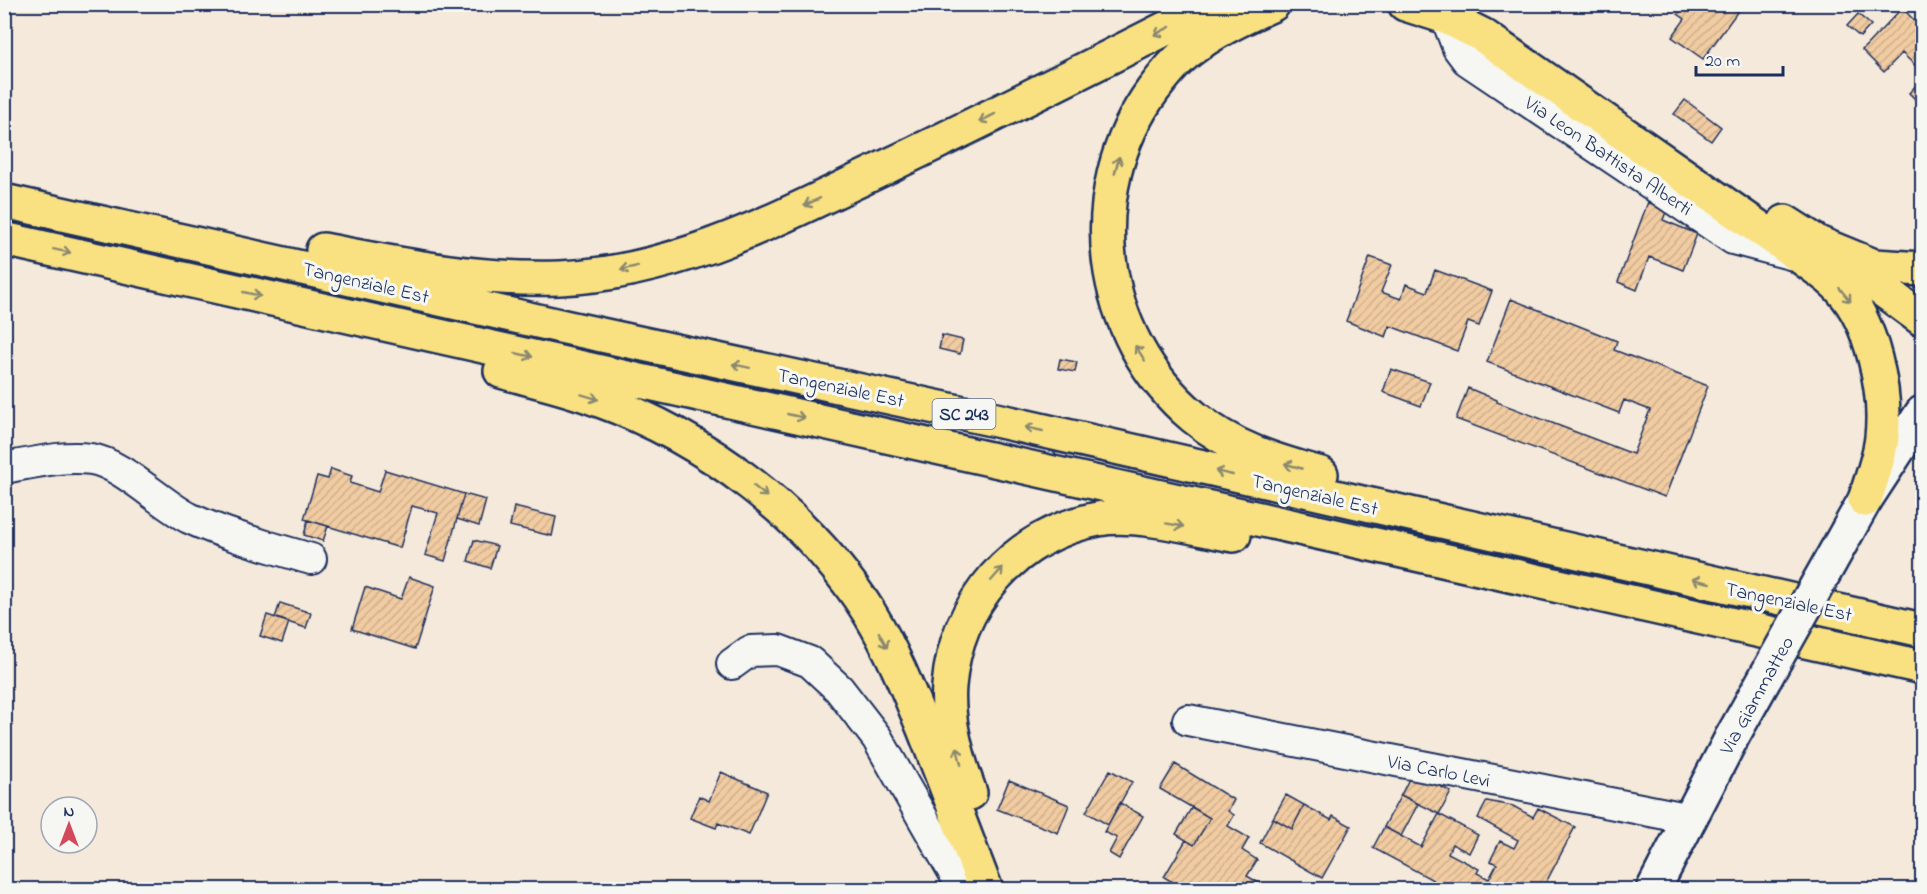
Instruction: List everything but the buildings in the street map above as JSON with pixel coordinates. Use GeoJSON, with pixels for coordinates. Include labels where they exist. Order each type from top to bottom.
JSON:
{"type":"FeatureCollection","features":[{"type":"Feature","properties":{"kind":"highway"},"geometry":{"type":"LineString","coordinates":[[67,215],[122,211],[443,273],[498,278],[561,278],[613,272],[703,249],[751,230],[961,131],[1214,4]]}},
{"type":"Feature","properties":{"kind":"highway"},"geometry":{"type":"LineString","coordinates":[[1273,4],[1240,20],[1189,50],[1168,71],[1132,122],[1120,152],[1110,189],[1107,224],[1112,285],[1134,344],[1159,380],[1194,416],[1244,450],[1280,463],[1479,518],[1506,537]]}},
{"type":"Feature","properties":{"kind":"highway"},"geometry":{"type":"LineString","coordinates":[[1405,4],[1452,11],[1482,35],[1810,250],[1923,319]]}},
{"type":"Feature","properties":{"kind":"highway","name":"Tangenziale Est"},"geometry":{"type":"LineString","coordinates":[[4,201],[569,328],[996,420],[1923,630]]}},
{"type":"Feature","properties":{"kind":"highway","name":"Tangenziale Est"},"geometry":{"type":"LineString","coordinates":[[4,239],[1923,667]]}},
{"type":"Feature","properties":{"kind":"highway"},"geometry":{"type":"LineString","coordinates":[[1810,250],[1874,266],[1923,269]]}},
{"type":"Feature","properties":{"kind":"highway"},"geometry":{"type":"LineString","coordinates":[[1810,250],[1854,306],[1865,329],[1873,355],[1883,407],[1882,439],[1865,500]]}},
{"type":"Feature","properties":{"kind":"highway"},"geometry":{"type":"LineString","coordinates":[[379,323],[402,343],[596,398],[656,424],[758,488],[786,513],[815,542],[846,580],[870,615],[912,700],[984,886]]}},
{"type":"Feature","properties":{"kind":"highway"},"geometry":{"type":"LineString","coordinates":[[984,886],[950,716],[949,688],[953,651],[965,622],[979,594],[1002,567],[1050,535],[1100,519],[1160,522],[1345,555],[1384,547]]}},
{"type":"Feature","properties":{"kind":"street","name":"Via Giammatteo"},"geometry":{"type":"LineString","coordinates":[[1653,890],[1732,737],[1848,530],[1865,500],[1923,413]]}},
{"type":"Feature","properties":{"kind":"street"},"geometry":{"type":"LineString","coordinates":[[4,468],[60,458],[93,459],[112,466],[187,517],[228,534],[311,559]]}},
{"type":"Feature","properties":{"kind":"street"},"geometry":{"type":"LineString","coordinates":[[732,663],[750,651],[778,650],[810,662],[839,689],[984,886]]}},
{"type":"Feature","properties":{"kind":"street","name":"Via Carlo Levi"},"geometry":{"type":"LineString","coordinates":[[1188,720],[1691,819]]}}]}
